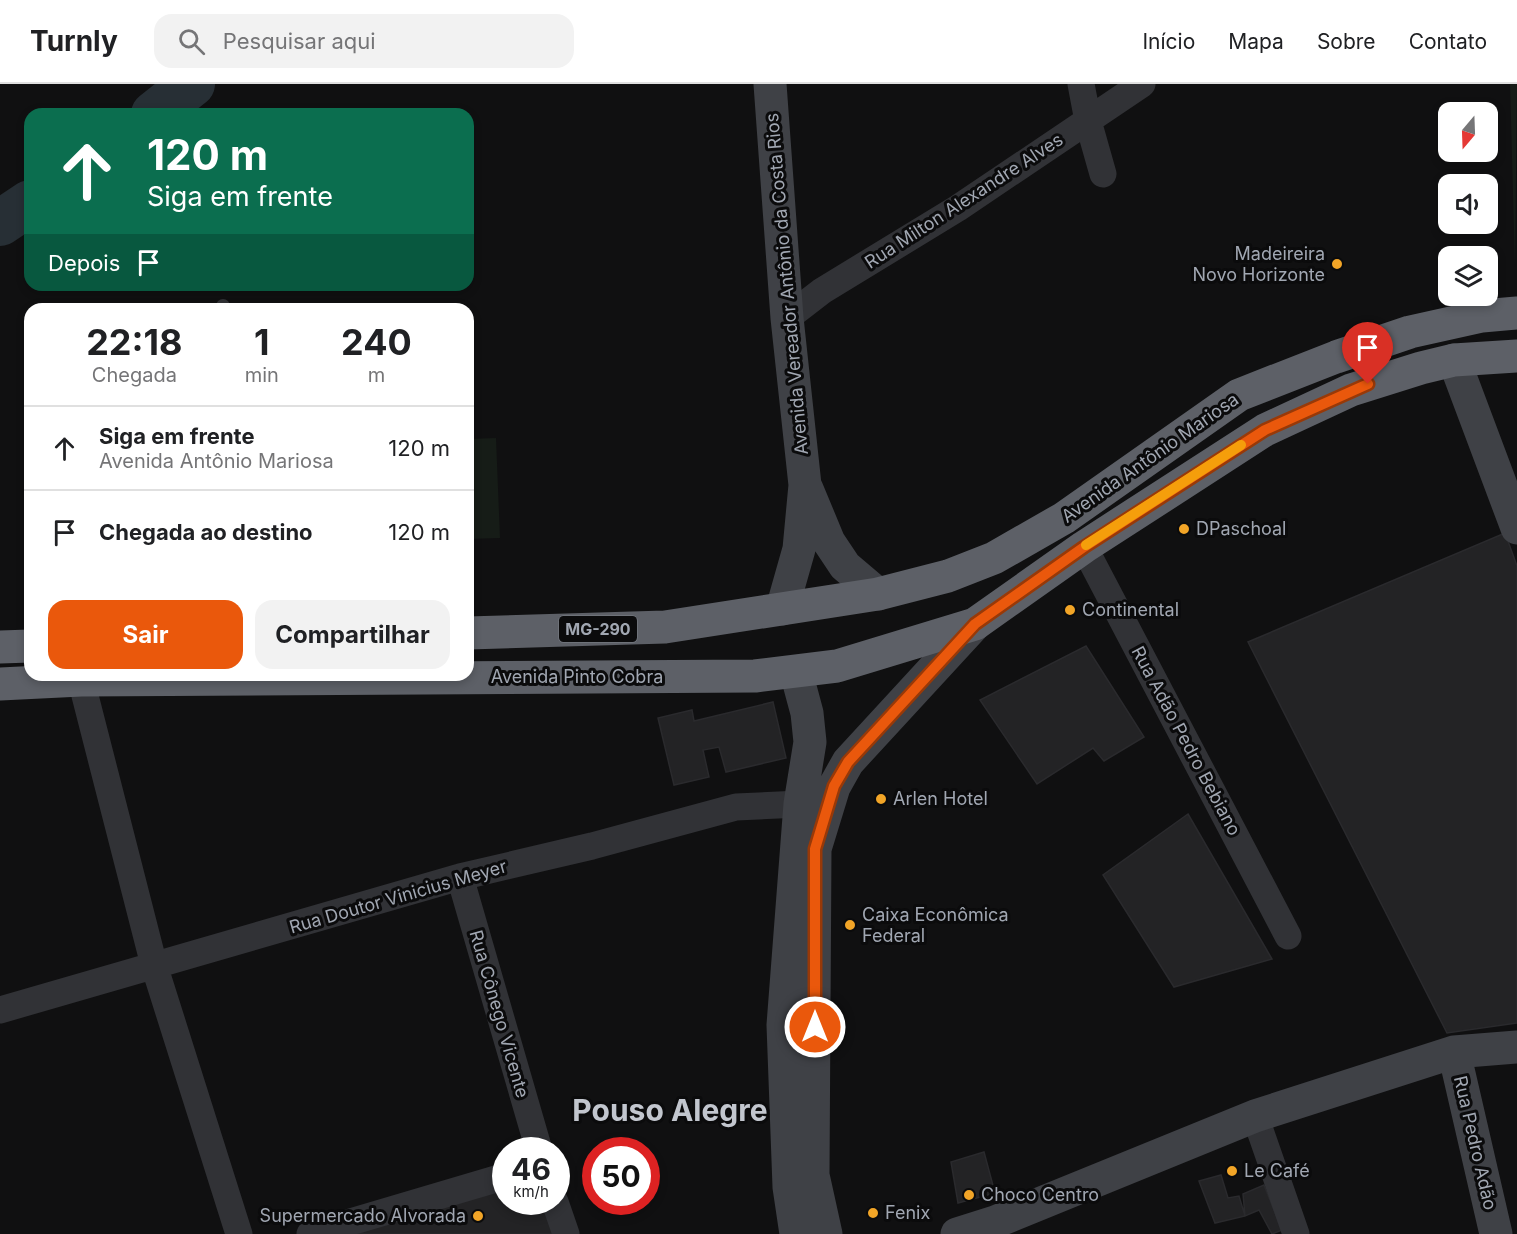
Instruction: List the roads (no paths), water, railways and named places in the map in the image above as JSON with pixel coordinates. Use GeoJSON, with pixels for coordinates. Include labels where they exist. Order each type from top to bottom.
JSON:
{"type":"FeatureCollection","features":[{"type":"Feature","properties":{"kind":"highway","name":"Avenida Antônio Mariosa"},"geometry":{"type":"LineString","coordinates":[[782,609],[878,594],[948,576],[994,558],[1064,518],[1239,395],[1336,357],[1410,332],[1482,316],[1517,313]]}},
{"type":"Feature","properties":{"kind":"highway","name":"Avenida Antônio Mariosa"},"geometry":{"type":"LineString","coordinates":[[829,668],[975,624],[1084,547],[1265,430],[1351,390],[1454,360],[1517,356]]}},
{"type":"Feature","properties":{"kind":"highway"},"geometry":{"type":"LineString","coordinates":[[1218,409],[1263,393],[1282,392],[1288,396],[1287,408],[1265,430]]}},
{"type":"Feature","properties":{"kind":"highway","name":"MG-290"},"geometry":{"type":"LineString","coordinates":[[474,633],[665,627],[782,609]]}},
{"type":"Feature","properties":{"kind":"highway"},"geometry":{"type":"LineString","coordinates":[[0,647],[24,646]]}},
{"type":"Feature","properties":{"kind":"highway","name":"Avenida Pinto Cobra"},"geometry":{"type":"LineString","coordinates":[[474,677],[755,676],[829,668]]}},
{"type":"Feature","properties":{"kind":"highway","name":"Avenida Pinto Cobra"},"geometry":{"type":"LineString","coordinates":[[0,684],[61,681]]}},
{"type":"Feature","properties":{"kind":"main road","name":"Avenida Vereador Antônio da Costa Rios"},"geometry":{"type":"LineString","coordinates":[[770,84],[787,318],[806,485],[799,549],[782,609]]}},
{"type":"Feature","properties":{"kind":"main road"},"geometry":{"type":"LineString","coordinates":[[1454,360],[1517,528]]}},
{"type":"Feature","properties":{"kind":"main road","name":"Avenida Vereador Antônio da Costa Rios"},"geometry":{"type":"LineString","coordinates":[[806,485],[829,542],[845,566],[878,594]]}},
{"type":"Feature","properties":{"kind":"main road"},"geometry":{"type":"LineString","coordinates":[[796,1234],[789,1187],[783,1025],[812,809],[834,786],[848,762],[975,624]]}},
{"type":"Feature","properties":{"kind":"main road"},"geometry":{"type":"LineString","coordinates":[[796,672],[807,713],[810,742],[815,849],[813,1175],[826,1234]]}},
{"type":"Feature","properties":{"kind":"main road"},"geometry":{"type":"LineString","coordinates":[[957,1234],[995,1222],[1255,1116],[1454,1052],[1517,1047]]}},
{"type":"Feature","properties":{"kind":"main road","name":"Rua Pedro Adão"},"geometry":{"type":"LineString","coordinates":[[1454,1052],[1496,1234]]}},
{"type":"Feature","properties":{"kind":"street"},"geometry":{"type":"LineString","coordinates":[[1081,84],[1088,122],[1103,174]]}},
{"type":"Feature","properties":{"kind":"street","name":"Rua Milton Alexandre Alves"},"geometry":{"type":"LineString","coordinates":[[787,318],[822,291],[958,208],[1142,84]]}},
{"type":"Feature","properties":{"kind":"street","name":"Rua Adão Pedro Bebiano"},"geometry":{"type":"LineString","coordinates":[[1084,547],[1288,936]]}},
{"type":"Feature","properties":{"kind":"street"},"geometry":{"type":"LineString","coordinates":[[81,681],[154,965],[238,1234]]}},
{"type":"Feature","properties":{"kind":"street","name":"Rua Doutor Vinicius Meyer"},"geometry":{"type":"LineString","coordinates":[[0,1010],[460,877],[592,846],[736,807],[812,809]]}},
{"type":"Feature","properties":{"kind":"street","name":"Rua Cônego Vicente"},"geometry":{"type":"LineString","coordinates":[[460,877],[535,1137]]}},
{"type":"Feature","properties":{"kind":"street"},"geometry":{"type":"LineString","coordinates":[[1255,1116],[1296,1234]]}},
{"type":"Feature","properties":{"kind":"street"},"geometry":{"type":"LineString","coordinates":[[310,1234],[492,1180]]}},
{"type":"Feature","properties":{"kind":"street"},"geometry":{"type":"LineString","coordinates":[[559,1215],[566,1234]]}},
{"type":"Feature","properties":{"kind":"waterway"},"geometry":{"type":"LineString","coordinates":[[162,108],[192,84]]}},
{"type":"Feature","properties":{"kind":"waterway"},"geometry":{"type":"LineString","coordinates":[[0,223],[24,207]]}},
{"type":"Feature","properties":{"kind":"place","name":"Madeireira Novo Horizonte"},"geometry":{"type":"Point","coordinates":[1337,264]}},
{"type":"Feature","properties":{"kind":"place","name":"DPaschoal"},"geometry":{"type":"Point","coordinates":[1184,529]}},
{"type":"Feature","properties":{"kind":"place","name":"Continental"},"geometry":{"type":"Point","coordinates":[1070,610]}},
{"type":"Feature","properties":{"kind":"place","name":"Arlen Hotel"},"geometry":{"type":"Point","coordinates":[881,799]}},
{"type":"Feature","properties":{"kind":"place","name":"Caixa Econômica Federal"},"geometry":{"type":"Point","coordinates":[850,925]}},
{"type":"Feature","properties":{"kind":"place","name":"Le Café"},"geometry":{"type":"Point","coordinates":[1232,1171]}},
{"type":"Feature","properties":{"kind":"place","name":"Choco Centro"},"geometry":{"type":"Point","coordinates":[969,1195]}},
{"type":"Feature","properties":{"kind":"place","name":"Fenix"},"geometry":{"type":"Point","coordinates":[873,1213]}},
{"type":"Feature","properties":{"kind":"place","name":"Supermercado Alvorada"},"geometry":{"type":"Point","coordinates":[478,1216]}},
{"type":"Feature","properties":{"kind":"district","name":"Pouso Alegre"},"geometry":{"type":"Point","coordinates":[670,1111]}}]}
